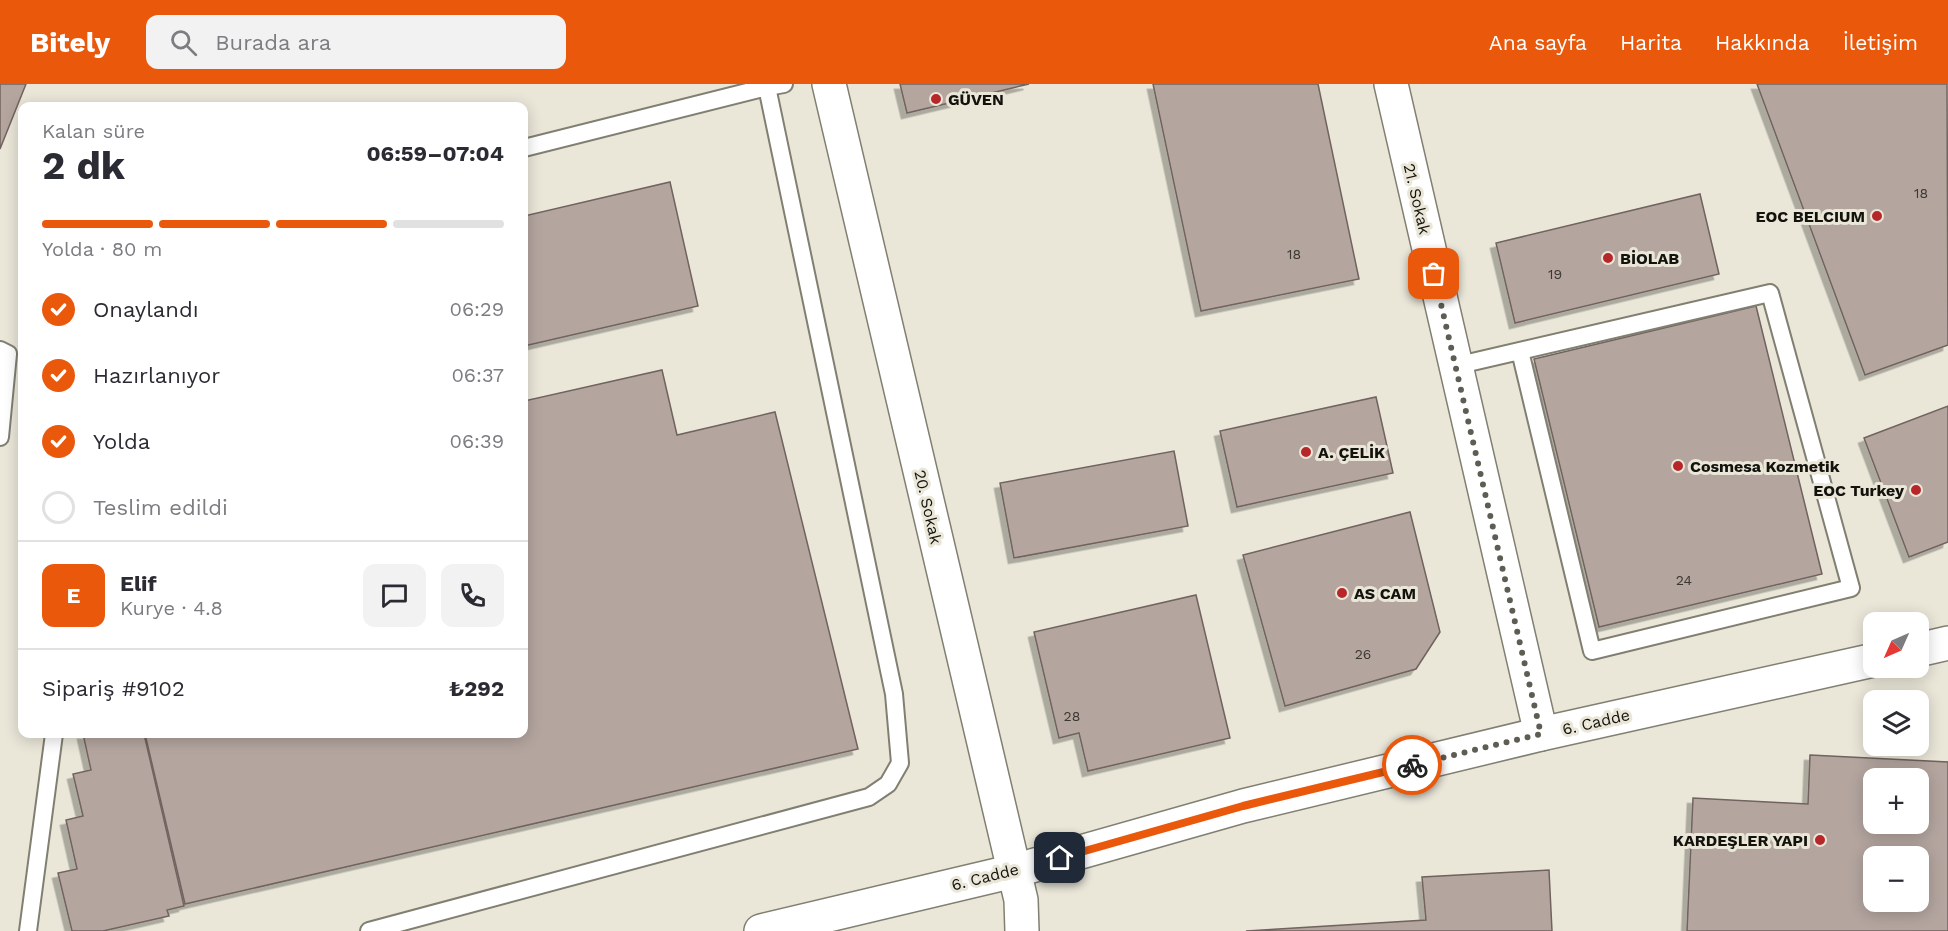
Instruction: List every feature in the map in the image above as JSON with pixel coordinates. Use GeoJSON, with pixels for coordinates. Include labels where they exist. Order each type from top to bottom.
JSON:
{"type":"FeatureCollection","features":[{"type":"Feature","properties":{"kind":"street","name":"20. Sokak"},"geometry":{"type":"LineString","coordinates":[[829,84],[1021,900],[1022,931]]}},
{"type":"Feature","properties":{"kind":"street","name":"21. Sokak"},"geometry":{"type":"LineString","coordinates":[[1391,84],[1541,734]]}},
{"type":"Feature","properties":{"kind":"street"},"geometry":{"type":"LineString","coordinates":[[1929,647],[1948,643]]}},
{"type":"Feature","properties":{"kind":"street","name":"6. Cadde"},"geometry":{"type":"LineString","coordinates":[[761,931],[1014,871],[1243,806],[1541,734],[1863,662]]}},
{"type":"Feature","properties":{"kind":"lane"},"geometry":{"type":"LineString","coordinates":[[369,931],[869,797],[888,784],[900,763],[894,694],[776,86],[528,147]]}},
{"type":"Feature","properties":{"kind":"lane"},"geometry":{"type":"LineString","coordinates":[[1455,366],[1770,293],[1851,588],[1592,651],[1520,351]]}},
{"type":"Feature","properties":{"kind":"lane"},"geometry":{"type":"LineString","coordinates":[[0,350],[8,354],[0,437]]}},
{"type":"Feature","properties":{"kind":"lane"},"geometry":{"type":"LineString","coordinates":[[28,931],[53,738]]}},
{"type":"Feature","properties":{"kind":"building"},"geometry":{"type":"Polygon","coordinates":[[[0,84],[26,84],[18,102],[0,149],[0,84]]]}},
{"type":"Feature","properties":{"kind":"building","name":"GÜVEN"},"geometry":{"type":"Polygon","coordinates":[[[900,84],[1029,84],[907,113],[900,84]]]}},
{"type":"Feature","properties":{"kind":"building"},"geometry":{"type":"Polygon","coordinates":[[[1153,84],[1318,84],[1359,279],[1201,311],[1153,84]]]}},
{"type":"Feature","properties":{"kind":"building","name":"EOC BELCIUM"},"geometry":{"type":"Polygon","coordinates":[[[1757,84],[1947,84],[1948,345],[1865,375],[1757,84]]]}},
{"type":"Feature","properties":{"kind":"building"},"geometry":{"type":"Polygon","coordinates":[[[670,182],[698,306],[528,345],[528,215],[670,182]]]}},
{"type":"Feature","properties":{"kind":"building","name":"BİOLAB"},"geometry":{"type":"Polygon","coordinates":[[[1700,194],[1719,274],[1515,323],[1496,243],[1700,194]]]}},
{"type":"Feature","properties":{"kind":"building","name":"Cosmesa Kozmetik"},"geometry":{"type":"Polygon","coordinates":[[[1756,306],[1822,574],[1599,627],[1534,359],[1756,306]]]}},
{"type":"Feature","properties":{"kind":"building"},"geometry":{"type":"Polygon","coordinates":[[[662,370],[677,435],[775,412],[858,749],[185,904],[146,738],[528,738],[528,400],[662,370]]]}},
{"type":"Feature","properties":{"kind":"building","name":"A. ÇELİK"},"geometry":{"type":"Polygon","coordinates":[[[1376,397],[1393,473],[1237,507],[1220,431],[1376,397]]]}},
{"type":"Feature","properties":{"kind":"building","name":"EOC Turkey"},"geometry":{"type":"Polygon","coordinates":[[[1948,406],[1948,542],[1909,557],[1864,438],[1948,406]]]}},
{"type":"Feature","properties":{"kind":"building"},"geometry":{"type":"Polygon","coordinates":[[[1174,451],[1188,526],[1014,558],[1000,483],[1174,451]]]}},
{"type":"Feature","properties":{"kind":"building","name":"AS CAM"},"geometry":{"type":"Polygon","coordinates":[[[1410,512],[1440,632],[1416,669],[1285,706],[1243,555],[1410,512]]]}},
{"type":"Feature","properties":{"kind":"building"},"geometry":{"type":"Polygon","coordinates":[[[1196,595],[1230,738],[1088,771],[1079,733],[1059,738],[1034,632],[1196,595]]]}},
{"type":"Feature","properties":{"kind":"building"},"geometry":{"type":"Polygon","coordinates":[[[84,738],[145,738],[184,906],[167,910],[169,916],[103,931],[72,931],[58,873],[77,869],[66,820],[83,816],[73,774],[91,770],[84,738]]]}},
{"type":"Feature","properties":{"kind":"building","name":"KARDEŞLER YAPI"},"geometry":{"type":"Polygon","coordinates":[[[1810,755],[1948,762],[1948,931],[1687,931],[1693,798],[1808,804],[1810,755]]]}},
{"type":"Feature","properties":{"kind":"building"},"geometry":{"type":"Polygon","coordinates":[[[1549,870],[1552,931],[1246,931],[1426,920],[1422,877],[1549,870]]]}},
{"type":"Feature","properties":{"kind":"way so far"},"geometry":{"type":"LineString","coordinates":[[1412,765],[1541,734],[1434,274]]}},
{"type":"Feature","properties":{"kind":"place","name":"GÜVEN"},"geometry":{"type":"Point","coordinates":[936,99]}},
{"type":"Feature","properties":{"kind":"place","name":"EOC BELCIUM"},"geometry":{"type":"Point","coordinates":[1877,216]}},
{"type":"Feature","properties":{"kind":"place","name":"BİOLAB"},"geometry":{"type":"Point","coordinates":[1608,258]}},
{"type":"Feature","properties":{"kind":"place","name":"A. ÇELİK"},"geometry":{"type":"Point","coordinates":[1306,452]}},
{"type":"Feature","properties":{"kind":"place","name":"Cosmesa Kozmetik"},"geometry":{"type":"Point","coordinates":[1678,466]}},
{"type":"Feature","properties":{"kind":"place","name":"EOC Turkey"},"geometry":{"type":"Point","coordinates":[1916,490]}},
{"type":"Feature","properties":{"kind":"place","name":"AS CAM"},"geometry":{"type":"Point","coordinates":[1342,593]}},
{"type":"Feature","properties":{"kind":"place","name":"KARDEŞLER YAPI"},"geometry":{"type":"Point","coordinates":[1820,840]}},
{"type":"Feature","properties":{"kind":"route"},"geometry":{"type":"LineString","coordinates":[[1060,858],[1243,806],[1412,765]]}}]}
